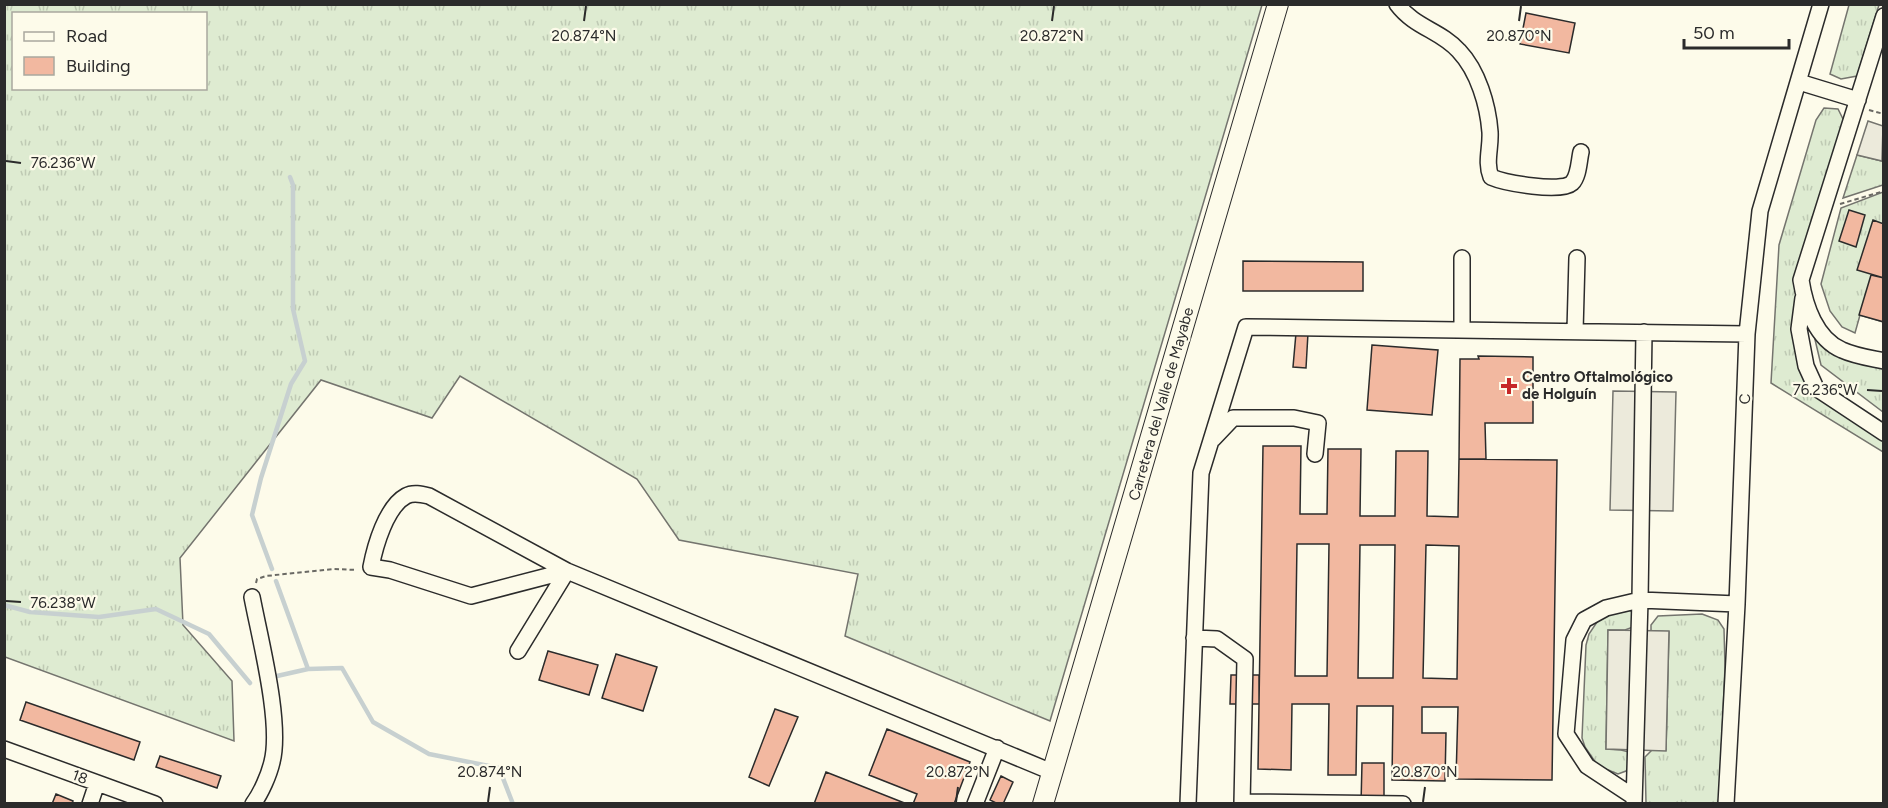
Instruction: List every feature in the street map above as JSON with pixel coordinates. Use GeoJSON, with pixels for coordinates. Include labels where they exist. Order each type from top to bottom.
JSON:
{"type":"FeatureCollection","features":[{"type":"Feature","properties":{"kind":"main road","name":"Carretera del Valle de Mayabe"},"geometry":{"type":"LineString","coordinates":[[1043,804],[1278,4]]}},
{"type":"Feature","properties":{"kind":"street"},"geometry":{"type":"LineString","coordinates":[[1397,4],[1407,18],[1450,42],[1471,67],[1487,113],[1490,134],[1487,167],[1491,177],[1502,181],[1553,188],[1566,186],[1576,179],[1581,152]]}},
{"type":"Feature","properties":{"kind":"street","name":"C"},"geometry":{"type":"LineString","coordinates":[[1726,804],[1737,604],[1747,334],[1760,211],[1821,4]]}},
{"type":"Feature","properties":{"kind":"street"},"geometry":{"type":"LineString","coordinates":[[1884,16],[1801,280],[1803,295],[1815,326],[1832,344],[1842,350],[1884,361]]}},
{"type":"Feature","properties":{"kind":"street"},"geometry":{"type":"LineString","coordinates":[[1799,82],[1858,100]]}},
{"type":"Feature","properties":{"kind":"street"},"geometry":{"type":"LineString","coordinates":[[1462,258],[1462,330]]}},
{"type":"Feature","properties":{"kind":"street"},"geometry":{"type":"LineString","coordinates":[[1575,331],[1577,258]]}},
{"type":"Feature","properties":{"kind":"street"},"geometry":{"type":"LineString","coordinates":[[1803,295],[1799,329],[1806,366],[1816,388],[1884,433]]}},
{"type":"Feature","properties":{"kind":"street"},"geometry":{"type":"LineString","coordinates":[[1188,804],[1201,473],[1246,327],[1747,334]]}},
{"type":"Feature","properties":{"kind":"street"},"geometry":{"type":"LineString","coordinates":[[1634,800],[1644,332]]}},
{"type":"Feature","properties":{"kind":"street"},"geometry":{"type":"LineString","coordinates":[[1211,441],[1233,417],[1294,418],[1318,423],[1316,454]]}},
{"type":"Feature","properties":{"kind":"street"},"geometry":{"type":"LineString","coordinates":[[567,572],[471,596],[390,570],[371,567],[375,545],[395,505],[407,495],[417,493],[429,496],[567,572],[1052,772]]}},
{"type":"Feature","properties":{"kind":"street"},"geometry":{"type":"LineString","coordinates":[[518,651],[567,572]]}},
{"type":"Feature","properties":{"kind":"street"},"geometry":{"type":"LineString","coordinates":[[252,597],[275,733],[273,761],[253,804]]}},
{"type":"Feature","properties":{"kind":"street"},"geometry":{"type":"LineString","coordinates":[[1634,800],[1587,766],[1566,734],[1574,640],[1584,620],[1605,608],[1640,600],[1737,604]]}},
{"type":"Feature","properties":{"kind":"street"},"geometry":{"type":"LineString","coordinates":[[1194,638],[1217,639],[1245,659],[1242,803],[1403,804]]}},
{"type":"Feature","properties":{"kind":"street"},"geometry":{"type":"LineString","coordinates":[[975,804],[998,748]]}},
{"type":"Feature","properties":{"kind":"street","name":"18"},"geometry":{"type":"LineString","coordinates":[[4,749],[155,804]]}},
{"type":"Feature","properties":{"kind":"street"},"geometry":{"type":"LineString","coordinates":[[90,804],[97,783]]}},
{"type":"Feature","properties":{"kind":"path"},"geometry":{"type":"LineString","coordinates":[[1823,209],[1884,190]]}},
{"type":"Feature","properties":{"kind":"path"},"geometry":{"type":"LineString","coordinates":[[252,597],[257,579],[266,576],[371,567]]}},
{"type":"Feature","properties":{"kind":"green space"},"geometry":{"type":"Polygon","coordinates":[[[4,5],[1262,5],[1050,721],[845,636],[858,574],[679,540],[637,479],[460,376],[432,418],[321,380],[180,558],[183,625],[232,681],[234,741],[5,657],[4,5]]]}},
{"type":"Feature","properties":{"kind":"green space"},"geometry":{"type":"Polygon","coordinates":[[[1849,5],[1879,5],[1857,76],[1841,79],[1830,74],[1849,5]]]}},
{"type":"Feature","properties":{"kind":"green space"},"geometry":{"type":"Polygon","coordinates":[[[1824,108],[1838,109],[1844,121],[1804,255],[1802,368],[1883,436],[1883,452],[1771,383],[1779,245],[1816,120],[1824,108]]]}},
{"type":"Feature","properties":{"kind":"green space"},"geometry":{"type":"Polygon","coordinates":[[[1857,155],[1882,161],[1883,158],[1883,185],[1843,198],[1857,155]]]}},
{"type":"Feature","properties":{"kind":"green space"},"geometry":{"type":"Polygon","coordinates":[[[1883,192],[1883,322],[1860,315],[1855,333],[1842,327],[1830,311],[1821,284],[1841,208],[1883,192]]]}},
{"type":"Feature","properties":{"kind":"green space"},"geometry":{"type":"Polygon","coordinates":[[[1813,331],[1883,365],[1883,412],[1821,365],[1813,331]]]}},
{"type":"Feature","properties":{"kind":"green space"},"geometry":{"type":"Polygon","coordinates":[[[1629,610],[1633,612],[1633,627],[1625,630],[1608,630],[1606,749],[1629,752],[1629,767],[1618,774],[1598,766],[1585,747],[1582,738],[1586,645],[1589,634],[1601,616],[1629,610]]]}},
{"type":"Feature","properties":{"kind":"green space"},"geometry":{"type":"Polygon","coordinates":[[[1702,614],[1718,620],[1724,629],[1725,667],[1719,803],[1646,803],[1645,757],[1652,750],[1666,750],[1669,632],[1651,631],[1651,625],[1658,616],[1702,614]]]}},
{"type":"Feature","properties":{"kind":"shaded area"},"geometry":{"type":"Polygon","coordinates":[[[1868,121],[1883,126],[1882,161],[1857,155],[1868,121]]]}},
{"type":"Feature","properties":{"kind":"shaded area"},"geometry":{"type":"Polygon","coordinates":[[[1613,391],[1676,392],[1673,511],[1610,510],[1613,391]]]}},
{"type":"Feature","properties":{"kind":"shaded area"},"geometry":{"type":"Polygon","coordinates":[[[1608,630],[1669,631],[1666,751],[1606,749],[1608,630]]]}},
{"type":"Feature","properties":{"kind":"building"},"geometry":{"type":"Polygon","coordinates":[[[1526,13],[1575,23],[1569,53],[1520,44],[1526,13]]]}},
{"type":"Feature","properties":{"kind":"building"},"geometry":{"type":"Polygon","coordinates":[[[1849,210],[1865,215],[1856,247],[1839,241],[1849,210]]]}},
{"type":"Feature","properties":{"kind":"building"},"geometry":{"type":"Polygon","coordinates":[[[1873,220],[1884,224],[1884,278],[1857,270],[1873,220]]]}},
{"type":"Feature","properties":{"kind":"building"},"geometry":{"type":"Polygon","coordinates":[[[1243,261],[1363,262],[1363,291],[1243,291],[1243,261]]]}},
{"type":"Feature","properties":{"kind":"building"},"geometry":{"type":"Polygon","coordinates":[[[1871,275],[1884,278],[1884,322],[1859,315],[1871,275]]]}},
{"type":"Feature","properties":{"kind":"building"},"geometry":{"type":"Polygon","coordinates":[[[1296,333],[1308,333],[1306,368],[1293,367],[1296,333]]]}},
{"type":"Feature","properties":{"kind":"building"},"geometry":{"type":"Polygon","coordinates":[[[1372,345],[1438,350],[1432,415],[1367,410],[1372,345]]]}},
{"type":"Feature","properties":{"kind":"building"},"geometry":{"type":"Polygon","coordinates":[[[1478,356],[1533,357],[1533,423],[1485,423],[1486,459],[1459,459],[1460,359],[1479,359],[1478,356]]]}},
{"type":"Feature","properties":{"kind":"building"},"geometry":{"type":"Polygon","coordinates":[[[1263,446],[1301,446],[1300,514],[1327,514],[1328,449],[1361,449],[1360,516],[1395,516],[1396,451],[1428,451],[1427,516],[1458,517],[1459,459],[1557,460],[1552,780],[1456,779],[1458,707],[1422,707],[1422,733],[1446,733],[1445,781],[1392,780],[1393,706],[1357,706],[1356,775],[1328,775],[1329,704],[1292,704],[1291,770],[1258,769],[1263,446]],[[1297,544],[1295,676],[1327,676],[1329,544],[1297,544]],[[1360,545],[1358,678],[1393,678],[1395,545],[1360,545]],[[1426,545],[1423,678],[1457,679],[1459,546],[1426,545]]]}},
{"type":"Feature","properties":{"kind":"building"},"geometry":{"type":"Polygon","coordinates":[[[548,651],[598,665],[589,695],[539,680],[548,651]]]}},
{"type":"Feature","properties":{"kind":"building"},"geometry":{"type":"Polygon","coordinates":[[[616,654],[657,667],[643,711],[602,698],[616,654]]]}},
{"type":"Feature","properties":{"kind":"building"},"geometry":{"type":"Polygon","coordinates":[[[1231,675],[1259,675],[1259,704],[1230,704],[1231,675]]]}},
{"type":"Feature","properties":{"kind":"building"},"geometry":{"type":"Polygon","coordinates":[[[26,702],[140,742],[134,760],[20,720],[26,702]]]}},
{"type":"Feature","properties":{"kind":"building"},"geometry":{"type":"Polygon","coordinates":[[[775,709],[798,717],[769,786],[749,777],[775,709]]]}},
{"type":"Feature","properties":{"kind":"building"},"geometry":{"type":"Polygon","coordinates":[[[887,729],[970,762],[954,804],[913,804],[917,794],[869,775],[887,729]]]}},
{"type":"Feature","properties":{"kind":"building"},"geometry":{"type":"Polygon","coordinates":[[[160,756],[221,776],[217,788],[156,767],[160,756]]]}},
{"type":"Feature","properties":{"kind":"building"},"geometry":{"type":"Polygon","coordinates":[[[1362,763],[1384,763],[1384,804],[1361,804],[1362,763]]]}},
{"type":"Feature","properties":{"kind":"building"},"geometry":{"type":"Polygon","coordinates":[[[826,772],[907,804],[814,804],[826,772]]]}},
{"type":"Feature","properties":{"kind":"building"},"geometry":{"type":"Polygon","coordinates":[[[1001,776],[1013,782],[1003,804],[998,804],[990,800],[1001,776]]]}},
{"type":"Feature","properties":{"kind":"building"},"geometry":{"type":"Polygon","coordinates":[[[56,794],[73,801],[72,804],[52,804],[56,794]]]}},
{"type":"Feature","properties":{"kind":"waterway"},"geometry":{"type":"LineString","coordinates":[[272,569],[252,515],[261,478],[291,384],[305,361],[293,309],[293,185],[290,177]]}},
{"type":"Feature","properties":{"kind":"waterway"},"geometry":{"type":"LineString","coordinates":[[276,581],[308,669]]}},
{"type":"Feature","properties":{"kind":"waterway"},"geometry":{"type":"LineString","coordinates":[[4,605],[30,612],[99,617],[156,609],[209,634],[250,683]]}},
{"type":"Feature","properties":{"kind":"waterway"},"geometry":{"type":"LineString","coordinates":[[277,676],[308,669],[342,668],[373,722],[429,754],[499,768],[513,804]]}},
{"type":"Feature","properties":{"kind":"place","name":"Centro Oftalmológico de Holguín"},"geometry":{"type":"Point","coordinates":[1509,386]}}]}
